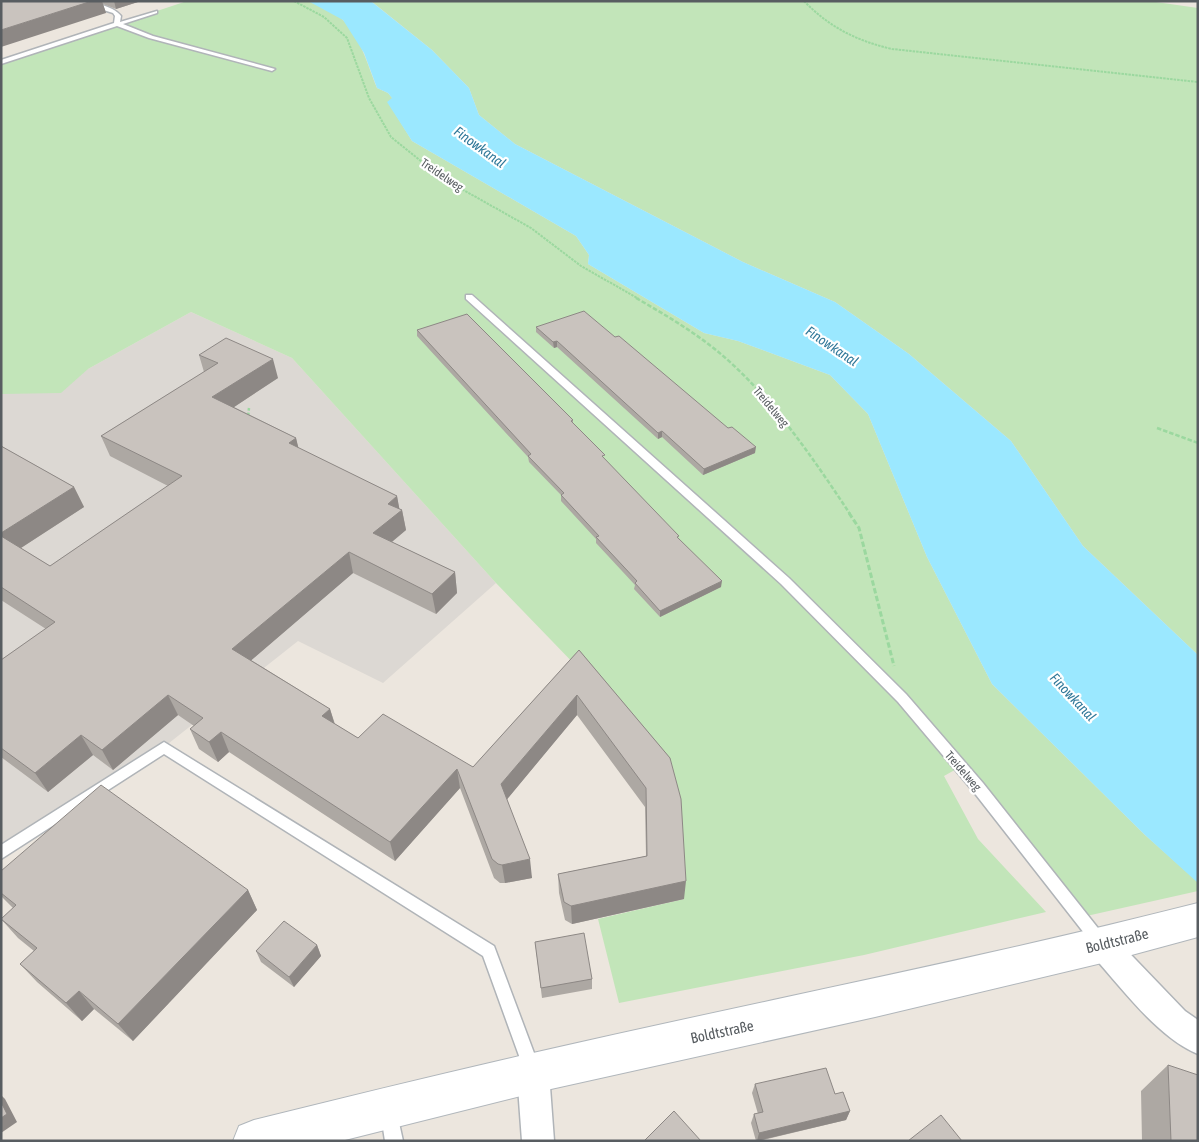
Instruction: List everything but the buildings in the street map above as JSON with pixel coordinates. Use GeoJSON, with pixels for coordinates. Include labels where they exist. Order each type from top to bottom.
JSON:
{"type":"FeatureCollection","features":[{"type":"Feature","properties":{"kind":"main road","name":"Boldtstraße"},"geometry":{"type":"LineString","coordinates":[[254,1141],[391,1124],[533,1073],[867,1000],[1102,945],[1194,921]]}},
{"type":"Feature","properties":{"kind":"street"},"geometry":{"type":"LineString","coordinates":[[1102,945],[1174,1022],[1198,1038]]}},
{"type":"Feature","properties":{"kind":"street"},"geometry":{"type":"LineString","coordinates":[[533,1073],[538,1141]]}},
{"type":"Feature","properties":{"kind":"lane"},"geometry":{"type":"LineString","coordinates":[[77,1],[115,12],[118,16],[117,24]]}},
{"type":"Feature","properties":{"kind":"lane"},"geometry":{"type":"LineString","coordinates":[[1,62],[155,12]]}},
{"type":"Feature","properties":{"kind":"lane"},"geometry":{"type":"LineString","coordinates":[[117,24],[151,37],[272,69]]}},
{"type":"Feature","properties":{"kind":"lane"},"geometry":{"type":"LineString","coordinates":[[469,297],[786,581],[902,698]]}},
{"type":"Feature","properties":{"kind":"lane","name":"Treidelweg"},"geometry":{"type":"LineString","coordinates":[[902,698],[978,787],[1102,945]]}},
{"type":"Feature","properties":{"kind":"lane"},"geometry":{"type":"LineString","coordinates":[[1,853],[164,747],[489,952],[533,1073]]}},
{"type":"Feature","properties":{"kind":"path","name":"Treidelweg"},"geometry":{"type":"LineString","coordinates":[[294,1],[324,17],[347,38],[369,98],[391,137],[442,178],[531,228],[580,266],[673,319],[718,352],[759,392],[811,455],[859,528],[902,698]]}},
{"type":"Feature","properties":{"kind":"path"},"geometry":{"type":"LineString","coordinates":[[804,1],[818,16],[837,29],[864,41],[909,51],[1198,82]]}},
{"type":"Feature","properties":{"kind":"path"},"geometry":{"type":"LineString","coordinates":[[248,423],[249,408]]}},
{"type":"Feature","properties":{"kind":"path"},"geometry":{"type":"LineString","coordinates":[[1157,428],[1198,443]]}},
{"type":"Feature","properties":{"kind":"shaded area"},"geometry":{"type":"Polygon","coordinates":[[[191,312],[292,358],[496,583],[383,683],[298,641],[164,747],[1,853],[1,359],[88,369],[191,312]]]}},
{"type":"Feature","properties":{"kind":"green space"},"geometry":{"type":"Polygon","coordinates":[[[187,1],[308,1],[340,17],[355,35],[377,88],[388,93],[393,99],[388,102],[412,141],[576,236],[589,255],[588,264],[704,333],[738,341],[830,375],[868,414],[927,557],[992,684],[1145,835],[1198,882],[1198,891],[1082,917],[960,767],[944,776],[978,839],[1046,912],[864,955],[619,1003],[598,919],[684,899],[680,819],[580,670],[496,583],[292,358],[191,312],[88,369],[61,393],[1,394],[1,63],[187,1]]]}},
{"type":"Feature","properties":{"kind":"green space"},"geometry":{"type":"Polygon","coordinates":[[[371,1],[1149,1],[1198,8],[1198,655],[1083,546],[1011,441],[909,354],[835,302],[743,262],[515,144],[479,115],[469,88],[432,50],[371,1]]]}},
{"type":"Feature","properties":{"kind":"water","name":"Finowkanal"},"geometry":{"type":"Polygon","coordinates":[[[308,1],[372,2],[432,50],[469,88],[479,115],[515,144],[743,262],[835,302],[909,354],[1011,441],[1083,546],[1198,655],[1198,883],[1145,835],[992,684],[927,557],[868,414],[830,375],[738,341],[704,333],[588,264],[589,255],[576,236],[412,141],[387,102],[392,98],[388,93],[377,88],[364,53],[343,20],[308,1]]]}}]}
